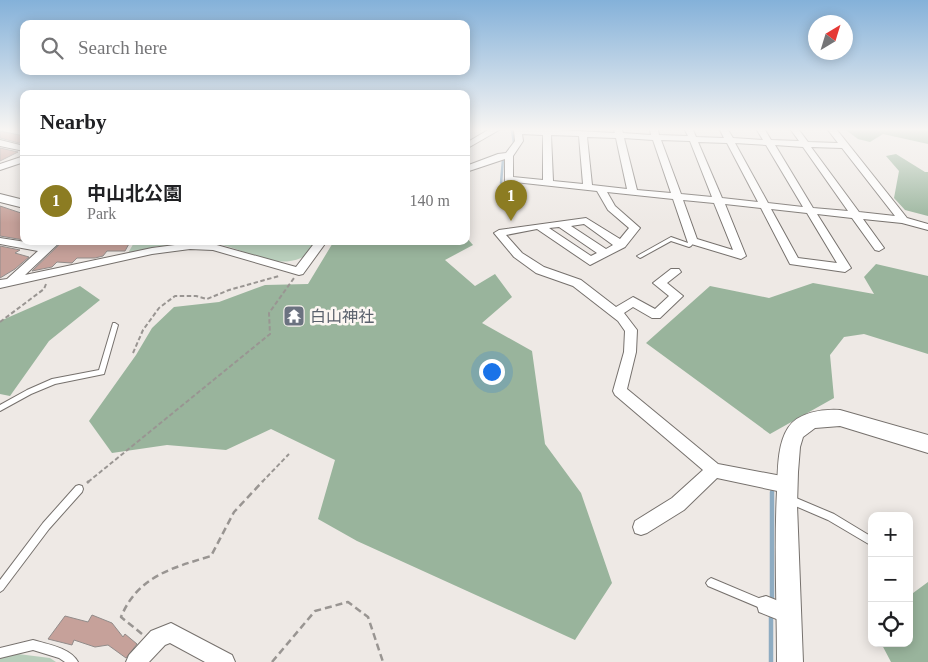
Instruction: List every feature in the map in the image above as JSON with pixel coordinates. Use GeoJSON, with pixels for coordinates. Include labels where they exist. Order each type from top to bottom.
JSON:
{"type":"FeatureCollection","features":[{"type":"Feature","properties":{"kind":"street"},"geometry":{"type":"LineString","coordinates":[[0,168],[19,161]]}},
{"type":"Feature","properties":{"kind":"street"},"geometry":{"type":"LineString","coordinates":[[470,167],[487,161]]}},
{"type":"Feature","properties":{"kind":"street"},"geometry":{"type":"LineString","coordinates":[[509,161],[508,179],[903,220],[928,227]]}},
{"type":"Feature","properties":{"kind":"street"},"geometry":{"type":"LineString","coordinates":[[548,161],[548,184]]}},
{"type":"Feature","properties":{"kind":"street"},"geometry":{"type":"LineString","coordinates":[[585,161],[588,188]]}},
{"type":"Feature","properties":{"kind":"street"},"geometry":{"type":"LineString","coordinates":[[625,161],[632,192]]}},
{"type":"Feature","properties":{"kind":"street"},"geometry":{"type":"LineString","coordinates":[[664,161],[692,242],[740,256],[702,161]]}},
{"type":"Feature","properties":{"kind":"street"},"geometry":{"type":"LineString","coordinates":[[740,161],[794,261],[845,268],[780,161]]}},
{"type":"Feature","properties":{"kind":"street"},"geometry":{"type":"LineString","coordinates":[[816,161],[879,248]]}},
{"type":"Feature","properties":{"kind":"street"},"geometry":{"type":"LineString","coordinates":[[856,161],[903,220]]}},
{"type":"Feature","properties":{"kind":"street"},"geometry":{"type":"LineString","coordinates":[[0,174],[20,167]]}},
{"type":"Feature","properties":{"kind":"street"},"geometry":{"type":"LineString","coordinates":[[539,226],[590,261],[622,245],[635,228],[612,208],[601,189]]}},
{"type":"Feature","properties":{"kind":"street"},"geometry":{"type":"LineString","coordinates":[[0,198],[20,203]]}},
{"type":"Feature","properties":{"kind":"street"},"geometry":{"type":"LineString","coordinates":[[622,245],[586,221],[499,233],[518,255],[540,270],[576,283],[616,313],[631,330],[630,352],[620,391],[714,470],[787,492]]}},
{"type":"Feature","properties":{"kind":"street"},"geometry":{"type":"LineString","coordinates":[[562,224],[605,253]]}},
{"type":"Feature","properties":{"kind":"street"},"geometry":{"type":"LineString","coordinates":[[0,241],[20,244]]}},
{"type":"Feature","properties":{"kind":"street"},"geometry":{"type":"LineString","coordinates":[[24,245],[47,249]]}},
{"type":"Feature","properties":{"kind":"street"},"geometry":{"type":"LineString","coordinates":[[5,283],[52,245]]}},
{"type":"Feature","properties":{"kind":"street"},"geometry":{"type":"LineString","coordinates":[[5,283],[152,251],[190,246],[213,247],[296,270],[318,245]]}},
{"type":"Feature","properties":{"kind":"street"},"geometry":{"type":"LineString","coordinates":[[616,313],[633,301],[656,315],[678,296],[659,283],[675,272]]}},
{"type":"Feature","properties":{"kind":"street"},"geometry":{"type":"LineString","coordinates":[[790,662],[777,610],[789,453],[795,433],[810,421],[825,417],[840,418],[928,444]]}},
{"type":"Feature","properties":{"kind":"street"},"geometry":{"type":"LineString","coordinates":[[641,527],[678,504],[714,470]]}},
{"type":"Feature","properties":{"kind":"street"},"geometry":{"type":"LineString","coordinates":[[136,662],[158,638],[171,633],[225,662]]}},
{"type":"Feature","properties":{"kind":"lane"},"geometry":{"type":"LineString","coordinates":[[640,256],[671,239],[689,244],[692,242]]}},
{"type":"Feature","properties":{"kind":"lane"},"geometry":{"type":"LineString","coordinates":[[0,408],[28,392],[54,381],[102,372],[115,326]]}},
{"type":"Feature","properties":{"kind":"lane"},"geometry":{"type":"LineString","coordinates":[[0,586],[46,526],[79,489]]}},
{"type":"Feature","properties":{"kind":"lane"},"geometry":{"type":"LineString","coordinates":[[787,492],[832,516],[868,539]]}},
{"type":"Feature","properties":{"kind":"lane"},"geometry":{"type":"LineString","coordinates":[[711,583],[777,610]]}},
{"type":"Feature","properties":{"kind":"lane"},"geometry":{"type":"LineString","coordinates":[[0,653],[33,645],[62,654],[73,662]]}},
{"type":"Feature","properties":{"kind":"path"},"geometry":{"type":"LineString","coordinates":[[133,353],[143,330],[159,308],[175,296],[196,296],[207,299],[229,290],[288,274],[296,270]]}},
{"type":"Feature","properties":{"kind":"path"},"geometry":{"type":"LineString","coordinates":[[79,489],[270,334],[268,313],[296,270]]}},
{"type":"Feature","properties":{"kind":"path"},"geometry":{"type":"LineString","coordinates":[[0,322],[44,289],[52,273]]}},
{"type":"Feature","properties":{"kind":"path"},"geometry":{"type":"LineString","coordinates":[[154,643],[121,617],[125,604],[137,590],[154,576],[172,568],[211,556],[234,512],[290,454]]}},
{"type":"Feature","properties":{"kind":"path"},"geometry":{"type":"LineString","coordinates":[[272,662],[315,611],[348,602],[368,617],[383,662]]}},
{"type":"Feature","properties":{"kind":"green space"},"geometry":{"type":"Polygon","coordinates":[[[890,161],[907,161],[928,172],[928,216],[905,210],[894,198],[899,171],[890,161]]]}},
{"type":"Feature","properties":{"kind":"green space"},"geometry":{"type":"Polygon","coordinates":[[[470,242],[473,245],[445,260],[475,286],[495,274],[512,297],[482,323],[532,351],[545,444],[581,493],[612,583],[575,640],[357,541],[318,519],[335,460],[271,429],[226,450],[167,445],[112,453],[89,421],[136,355],[152,328],[174,307],[219,302],[265,285],[308,284],[332,245],[470,245],[470,242]]]}},
{"type":"Feature","properties":{"kind":"green space"},"geometry":{"type":"Polygon","coordinates":[[[133,245],[187,245],[158,246],[128,253],[133,245]]]}},
{"type":"Feature","properties":{"kind":"green space"},"geometry":{"type":"Polygon","coordinates":[[[222,245],[314,245],[304,257],[288,261],[274,261],[222,245]]]}},
{"type":"Feature","properties":{"kind":"green space"},"geometry":{"type":"Polygon","coordinates":[[[876,264],[928,276],[928,354],[864,334],[844,337],[830,355],[834,398],[770,434],[646,343],[710,286],[769,298],[813,283],[874,294],[864,277],[876,264]]]}},
{"type":"Feature","properties":{"kind":"green space"},"geometry":{"type":"Polygon","coordinates":[[[80,286],[100,300],[49,341],[10,396],[0,394],[0,321],[80,286]]]}},
{"type":"Feature","properties":{"kind":"green space"},"geometry":{"type":"Polygon","coordinates":[[[928,582],[928,662],[891,662],[883,647],[913,647],[913,593],[928,582]]]}},
{"type":"Feature","properties":{"kind":"green space"},"geometry":{"type":"Polygon","coordinates":[[[10,653],[50,658],[56,662],[0,662],[0,658],[10,653]]]}},
{"type":"Feature","properties":{"kind":"building"},"geometry":{"type":"Polygon","coordinates":[[[0,206],[20,213],[20,239],[0,236],[0,206]]]}},
{"type":"Feature","properties":{"kind":"building"},"geometry":{"type":"Polygon","coordinates":[[[59,245],[128,245],[125,251],[107,251],[103,256],[77,258],[72,263],[57,262],[52,267],[32,271],[59,245]]]}},
{"type":"Feature","properties":{"kind":"building"},"geometry":{"type":"Polygon","coordinates":[[[0,246],[20,250],[15,253],[29,257],[15,269],[0,278],[0,246]]]}},
{"type":"Feature","properties":{"kind":"building"},"geometry":{"type":"Polygon","coordinates":[[[92,615],[112,623],[123,637],[125,634],[137,644],[126,658],[108,645],[95,647],[74,640],[72,645],[48,639],[65,616],[88,622],[92,615]]]}},
{"type":"Feature","properties":{"kind":"waterway"},"geometry":{"type":"LineString","coordinates":[[501,183],[503,161]]}},
{"type":"Feature","properties":{"kind":"waterway"},"geometry":{"type":"LineString","coordinates":[[772,492],[772,602]]}},
{"type":"Feature","properties":{"kind":"waterway"},"geometry":{"type":"LineString","coordinates":[[771,613],[771,662]]}},
{"type":"Feature","properties":{"kind":"place","name":"中山北公園"},"geometry":{"type":"Point","coordinates":[511,221]}},
{"type":"Feature","properties":{"kind":"place","name":"白山神社"},"geometry":{"type":"Point","coordinates":[294,316]}}]}
